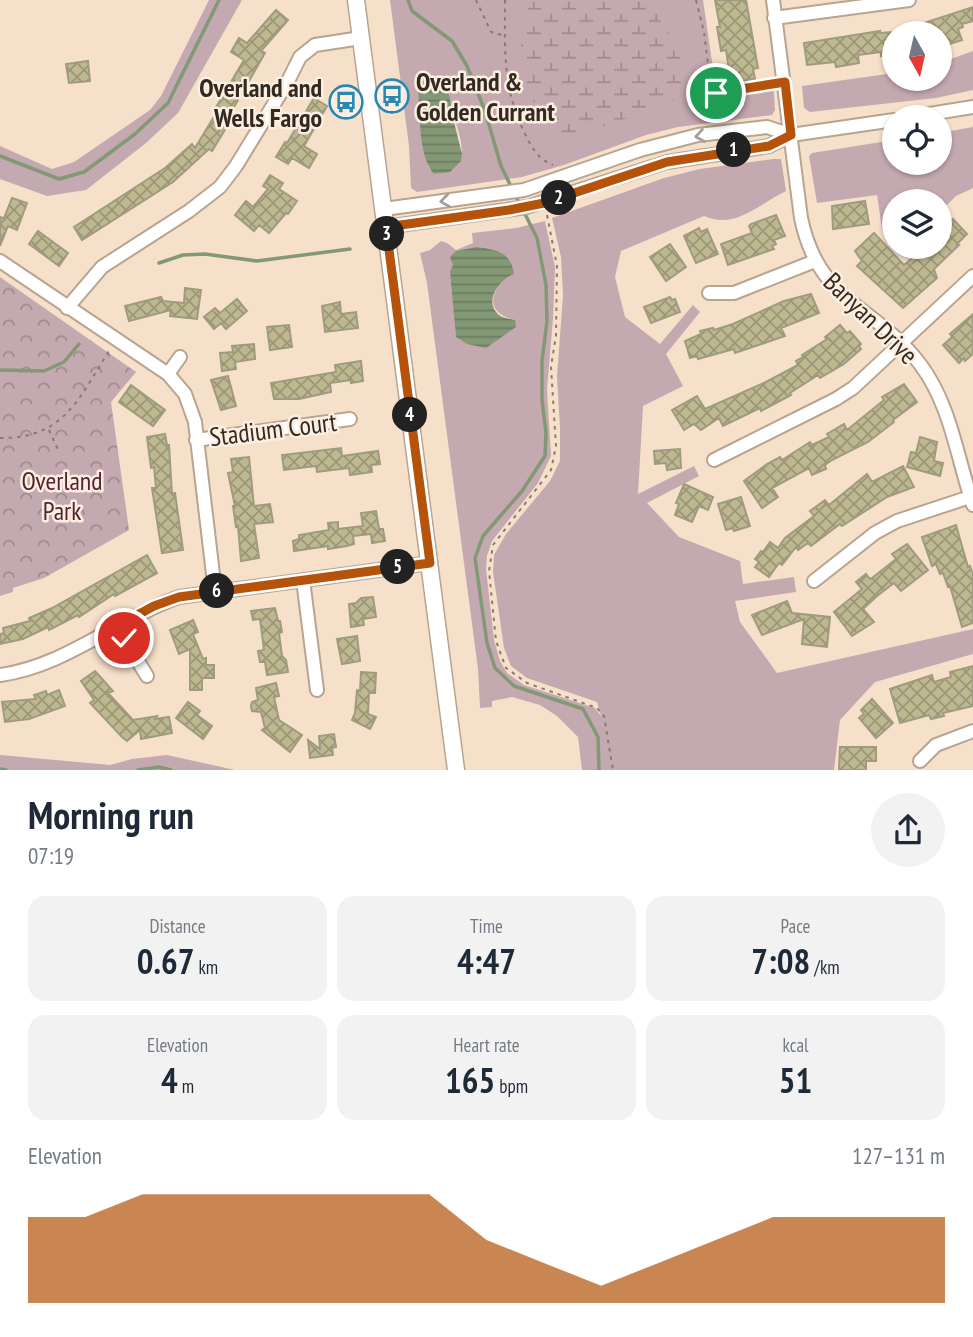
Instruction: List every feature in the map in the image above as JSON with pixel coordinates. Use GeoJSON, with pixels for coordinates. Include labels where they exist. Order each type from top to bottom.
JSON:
{"type":"FeatureCollection","features":[{"type":"Feature","properties":{"kind":"main road"},"geometry":{"type":"LineString","coordinates":[[356,0],[456,770]]}},
{"type":"Feature","properties":{"kind":"street","name":"Banyan Drive"},"geometry":{"type":"LineString","coordinates":[[772,0],[804,236],[815,261],[829,282],[844,298],[901,343],[919,363],[946,412],[972,499]]}},
{"type":"Feature","properties":{"kind":"street"},"geometry":{"type":"LineString","coordinates":[[774,19],[909,0]]}},
{"type":"Feature","properties":{"kind":"street"},"geometry":{"type":"LineString","coordinates":[[67,308],[102,267],[189,211],[220,187],[236,166],[300,57],[315,45],[361,38]]}},
{"type":"Feature","properties":{"kind":"street"},"geometry":{"type":"LineString","coordinates":[[952,110],[973,107]]}},
{"type":"Feature","properties":{"kind":"street"},"geometry":{"type":"LineString","coordinates":[[386,227],[527,207],[667,162],[769,146],[791,135],[882,122]]}},
{"type":"Feature","properties":{"kind":"street"},"geometry":{"type":"LineString","coordinates":[[384,209],[524,190],[640,150],[698,135],[768,127],[791,135]]}},
{"type":"Feature","properties":{"kind":"street"},"geometry":{"type":"LineString","coordinates":[[540,184],[544,203]]}},
{"type":"Feature","properties":{"kind":"street"},"geometry":{"type":"LineString","coordinates":[[0,261],[168,374],[185,394],[195,422],[215,591]]}},
{"type":"Feature","properties":{"kind":"street"},"geometry":{"type":"LineString","coordinates":[[709,293],[734,293],[815,261]]}},
{"type":"Feature","properties":{"kind":"street"},"geometry":{"type":"LineString","coordinates":[[715,460],[836,399],[853,387],[973,276]]}},
{"type":"Feature","properties":{"kind":"street"},"geometry":{"type":"LineString","coordinates":[[168,374],[180,357]]}},
{"type":"Feature","properties":{"kind":"street","name":"Stadium Court"},"geometry":{"type":"LineString","coordinates":[[196,440],[350,419]]}},
{"type":"Feature","properties":{"kind":"street"},"geometry":{"type":"LineString","coordinates":[[814,581],[875,533],[897,521],[972,499]]}},
{"type":"Feature","properties":{"kind":"street"},"geometry":{"type":"LineString","coordinates":[[0,675],[40,666],[63,656],[154,606],[179,597],[430,563]]}},
{"type":"Feature","properties":{"kind":"street"},"geometry":{"type":"LineString","coordinates":[[303,580],[317,690]]}},
{"type":"Feature","properties":{"kind":"street"},"geometry":{"type":"LineString","coordinates":[[117,626],[148,677]]}},
{"type":"Feature","properties":{"kind":"street"},"geometry":{"type":"LineString","coordinates":[[920,761],[936,745],[973,731]]}},
{"type":"Feature","properties":{"kind":"path"},"geometry":{"type":"LineString","coordinates":[[476,0],[491,32],[505,36]]}},
{"type":"Feature","properties":{"kind":"path"},"geometry":{"type":"LineString","coordinates":[[505,0],[508,88],[533,150],[545,162],[559,168]]}},
{"type":"Feature","properties":{"kind":"path"},"geometry":{"type":"LineString","coordinates":[[696,0],[713,92],[785,82]]}},
{"type":"Feature","properties":{"kind":"path"},"geometry":{"type":"LineString","coordinates":[[544,203],[557,266],[556,335],[551,367],[556,446],[551,470],[492,545],[489,571],[496,641],[506,668],[527,683],[597,708],[604,716],[613,770]]}},
{"type":"Feature","properties":{"kind":"path"},"geometry":{"type":"LineString","coordinates":[[0,438],[32,435],[48,429],[72,407],[116,341]]}},
{"type":"Feature","properties":{"kind":"path"},"geometry":{"type":"LineString","coordinates":[[48,429],[59,452]]}},
{"type":"Feature","properties":{"kind":"green space"},"geometry":{"type":"Polygon","coordinates":[[[209,0],[242,0],[178,113],[146,143],[86,190],[47,196],[0,179],[0,146],[52,169],[74,162],[150,110],[161,96],[209,0]]]}},
{"type":"Feature","properties":{"kind":"green space"},"geometry":{"type":"Polygon","coordinates":[[[390,0],[703,0],[716,89],[773,81],[775,110],[772,115],[678,127],[646,135],[564,165],[522,177],[417,192],[411,188],[409,146],[390,0]],[[450,97],[423,148],[429,168],[435,174],[449,170],[458,163],[461,155],[459,133],[450,97]]]}},
{"type":"Feature","properties":{"kind":"green space"},"geometry":{"type":"Polygon","coordinates":[[[531,0],[655,0],[661,23],[675,42],[686,75],[681,93],[675,100],[603,126],[566,134],[556,131],[547,123],[534,101],[522,63],[522,33],[531,0]]]}},
{"type":"Feature","properties":{"kind":"green space"},"geometry":{"type":"Polygon","coordinates":[[[973,51],[973,90],[936,98],[810,112],[804,108],[802,86],[882,75],[882,91],[952,91],[952,59],[973,51]]]}},
{"type":"Feature","properties":{"kind":"green space"},"geometry":{"type":"Polygon","coordinates":[[[973,127],[973,188],[952,200],[952,189],[882,189],[882,229],[877,195],[817,203],[809,156],[812,153],[882,142],[882,175],[952,175],[952,131],[973,127]]]}},
{"type":"Feature","properties":{"kind":"green space"},"geometry":{"type":"Polygon","coordinates":[[[781,159],[786,191],[736,218],[726,220],[704,216],[621,251],[615,277],[625,317],[660,344],[693,305],[700,312],[666,354],[683,386],[643,406],[638,494],[694,466],[699,476],[647,503],[679,537],[740,561],[743,584],[794,577],[796,592],[735,601],[740,622],[777,673],[973,629],[973,654],[875,682],[840,720],[834,770],[582,770],[578,737],[557,716],[540,705],[512,697],[492,701],[492,707],[480,708],[478,669],[427,283],[420,253],[430,250],[441,241],[456,250],[473,243],[472,233],[516,228],[545,221],[555,267],[547,389],[551,456],[538,483],[492,541],[487,556],[494,640],[500,661],[507,673],[524,685],[595,708],[601,716],[597,702],[527,678],[511,666],[504,648],[493,572],[494,555],[506,534],[550,481],[560,461],[557,376],[563,295],[561,257],[552,218],[664,178],[700,169],[781,159]],[[453,265],[456,337],[515,320],[500,313],[493,304],[495,292],[504,278],[453,265]]]}},
{"type":"Feature","properties":{"kind":"green space","name":"Overland Park"},"geometry":{"type":"Polygon","coordinates":[[[0,277],[136,372],[111,402],[129,530],[44,578],[13,588],[13,592],[0,596],[0,277]]]}},
{"type":"Feature","properties":{"kind":"green space"},"geometry":{"type":"Polygon","coordinates":[[[0,755],[110,765],[132,759],[167,755],[235,770],[0,770],[0,755]]]}},
{"type":"Feature","properties":{"kind":"shaded area"},"geometry":{"type":"Polygon","coordinates":[[[434,78],[441,81],[450,97],[462,154],[461,161],[450,172],[434,174],[422,145],[418,88],[422,81],[434,78]]]}},
{"type":"Feature","properties":{"kind":"shaded area"},"geometry":{"type":"Polygon","coordinates":[[[477,247],[502,253],[510,261],[514,274],[498,286],[492,304],[499,315],[515,320],[516,327],[486,348],[467,344],[456,337],[450,271],[453,265],[450,257],[456,251],[477,247]]]}},
{"type":"Feature","properties":{"kind":"building"},"geometry":{"type":"Polygon","coordinates":[[[715,0],[746,0],[758,68],[753,69],[755,79],[731,83],[726,50],[721,51],[715,0]]]}},
{"type":"Feature","properties":{"kind":"building"},"geometry":{"type":"Polygon","coordinates":[[[973,7],[973,21],[962,24],[963,27],[958,29],[962,40],[952,43],[952,21],[930,21],[973,7]]]}},
{"type":"Feature","properties":{"kind":"building"},"geometry":{"type":"Polygon","coordinates":[[[276,10],[288,20],[261,51],[265,53],[212,151],[209,149],[173,182],[82,240],[74,227],[165,168],[192,144],[195,148],[244,60],[231,52],[239,38],[247,43],[276,10]]]}},
{"type":"Feature","properties":{"kind":"building"},"geometry":{"type":"Polygon","coordinates":[[[880,31],[882,56],[881,52],[858,55],[859,63],[836,67],[835,62],[807,65],[804,43],[880,31]]]}},
{"type":"Feature","properties":{"kind":"building"},"geometry":{"type":"Polygon","coordinates":[[[88,61],[90,81],[69,83],[66,64],[88,61]]]}},
{"type":"Feature","properties":{"kind":"building"},"geometry":{"type":"Polygon","coordinates":[[[314,98],[327,106],[304,146],[317,154],[309,168],[292,158],[288,164],[276,157],[314,98]]]}},
{"type":"Feature","properties":{"kind":"building"},"geometry":{"type":"Polygon","coordinates":[[[270,175],[283,183],[279,189],[297,201],[269,233],[259,225],[254,231],[235,215],[246,201],[253,207],[268,189],[263,186],[270,175]]]}},
{"type":"Feature","properties":{"kind":"building"},"geometry":{"type":"Polygon","coordinates":[[[12,198],[27,203],[17,230],[8,226],[0,246],[0,217],[4,218],[12,198]]]}},
{"type":"Feature","properties":{"kind":"building"},"geometry":{"type":"Polygon","coordinates":[[[865,201],[869,224],[833,229],[832,206],[865,201]]]}},
{"type":"Feature","properties":{"kind":"building"},"geometry":{"type":"Polygon","coordinates":[[[776,215],[785,236],[774,240],[774,249],[728,265],[721,244],[752,233],[749,226],[751,224],[776,215]]]}},
{"type":"Feature","properties":{"kind":"building"},"geometry":{"type":"Polygon","coordinates":[[[952,220],[967,234],[952,252],[952,220]]]}},
{"type":"Feature","properties":{"kind":"building"},"geometry":{"type":"Polygon","coordinates":[[[699,228],[701,232],[707,229],[718,254],[696,263],[684,236],[699,228]]]}},
{"type":"Feature","properties":{"kind":"building"},"geometry":{"type":"Polygon","coordinates":[[[38,231],[68,253],[59,266],[29,244],[38,231]]]}},
{"type":"Feature","properties":{"kind":"building"},"geometry":{"type":"Polygon","coordinates":[[[874,233],[882,242],[882,259],[898,259],[904,265],[911,259],[944,259],[934,269],[937,278],[903,308],[857,266],[862,261],[855,251],[874,233]]]}},
{"type":"Feature","properties":{"kind":"building"},"geometry":{"type":"Polygon","coordinates":[[[670,244],[686,267],[666,281],[650,257],[670,244]]]}},
{"type":"Feature","properties":{"kind":"building"},"geometry":{"type":"Polygon","coordinates":[[[185,288],[201,290],[197,319],[170,316],[171,310],[129,321],[125,306],[161,297],[163,301],[184,303],[185,288]]]}},
{"type":"Feature","properties":{"kind":"building"},"geometry":{"type":"Polygon","coordinates":[[[811,294],[819,313],[781,328],[785,336],[735,353],[734,349],[698,359],[697,356],[690,358],[685,341],[701,334],[700,331],[733,324],[784,301],[811,294]]]}},
{"type":"Feature","properties":{"kind":"building"},"geometry":{"type":"Polygon","coordinates":[[[670,297],[675,299],[680,312],[651,323],[644,307],[670,297]]]}},
{"type":"Feature","properties":{"kind":"building"},"geometry":{"type":"Polygon","coordinates":[[[237,299],[247,311],[226,329],[221,323],[214,329],[204,317],[215,308],[220,313],[237,299]]]}},
{"type":"Feature","properties":{"kind":"building"},"geometry":{"type":"Polygon","coordinates":[[[340,302],[341,314],[356,312],[358,328],[325,332],[322,306],[340,302]]]}},
{"type":"Feature","properties":{"kind":"building"},"geometry":{"type":"Polygon","coordinates":[[[973,314],[973,354],[959,363],[943,345],[952,337],[950,334],[973,314]]]}},
{"type":"Feature","properties":{"kind":"building"},"geometry":{"type":"Polygon","coordinates":[[[289,325],[292,347],[270,350],[267,327],[289,325]]]}},
{"type":"Feature","properties":{"kind":"building"},"geometry":{"type":"Polygon","coordinates":[[[840,325],[847,333],[850,331],[861,344],[861,349],[844,364],[820,378],[818,375],[790,393],[791,395],[761,411],[760,408],[723,426],[719,418],[701,430],[694,424],[684,430],[672,410],[697,396],[705,409],[764,383],[798,365],[796,361],[803,357],[802,355],[827,339],[825,337],[840,325]]]}},
{"type":"Feature","properties":{"kind":"building"},"geometry":{"type":"Polygon","coordinates":[[[254,344],[255,359],[235,362],[236,369],[222,371],[220,353],[233,352],[232,346],[254,344]]]}},
{"type":"Feature","properties":{"kind":"building"},"geometry":{"type":"Polygon","coordinates":[[[361,361],[363,381],[330,383],[331,392],[299,399],[274,399],[271,383],[336,372],[335,365],[361,361]]]}},
{"type":"Feature","properties":{"kind":"building"},"geometry":{"type":"Polygon","coordinates":[[[228,376],[236,406],[221,410],[211,380],[228,376]]]}},
{"type":"Feature","properties":{"kind":"building"},"geometry":{"type":"Polygon","coordinates":[[[904,384],[917,402],[868,442],[825,465],[826,469],[812,475],[809,468],[772,488],[778,497],[762,508],[744,481],[780,457],[782,460],[810,442],[812,445],[829,437],[827,434],[844,424],[847,430],[884,400],[882,397],[904,384]]]}},
{"type":"Feature","properties":{"kind":"building"},"geometry":{"type":"Polygon","coordinates":[[[131,385],[165,410],[153,426],[119,402],[131,385]]]}},
{"type":"Feature","properties":{"kind":"building"},"geometry":{"type":"Polygon","coordinates":[[[165,434],[169,445],[172,494],[175,493],[183,550],[162,553],[152,488],[156,488],[154,467],[151,468],[147,437],[165,434]]]}},
{"type":"Feature","properties":{"kind":"building"},"geometry":{"type":"Polygon","coordinates":[[[920,437],[937,442],[934,461],[943,463],[940,476],[907,467],[911,452],[916,453],[920,437]]]}},
{"type":"Feature","properties":{"kind":"building"},"geometry":{"type":"Polygon","coordinates":[[[341,448],[342,456],[378,451],[380,464],[371,465],[372,472],[350,475],[349,468],[317,472],[316,466],[284,470],[282,455],[341,448]]]}},
{"type":"Feature","properties":{"kind":"building"},"geometry":{"type":"Polygon","coordinates":[[[680,449],[681,468],[667,470],[666,463],[655,464],[654,451],[680,449]]]}},
{"type":"Feature","properties":{"kind":"building"},"geometry":{"type":"Polygon","coordinates":[[[249,457],[254,506],[270,504],[273,522],[254,524],[259,558],[241,561],[238,526],[236,527],[228,473],[233,472],[231,459],[249,457]]]}},
{"type":"Feature","properties":{"kind":"building"},"geometry":{"type":"Polygon","coordinates":[[[903,466],[914,487],[887,497],[842,526],[840,524],[811,546],[808,543],[798,550],[796,547],[769,577],[755,567],[759,562],[755,559],[770,542],[778,548],[785,538],[814,516],[810,511],[825,500],[829,505],[867,474],[872,482],[903,466]]]}},
{"type":"Feature","properties":{"kind":"building"},"geometry":{"type":"Polygon","coordinates":[[[684,484],[713,497],[708,510],[699,506],[692,522],[675,515],[679,504],[676,503],[684,484]]]}},
{"type":"Feature","properties":{"kind":"building"},"geometry":{"type":"Polygon","coordinates":[[[741,497],[750,526],[734,531],[733,528],[726,530],[718,504],[741,497]]]}},
{"type":"Feature","properties":{"kind":"building"},"geometry":{"type":"Polygon","coordinates":[[[376,511],[379,529],[383,529],[385,541],[372,543],[371,534],[353,536],[354,544],[347,546],[294,551],[293,541],[299,539],[299,535],[329,530],[328,523],[338,522],[338,529],[363,526],[361,513],[376,511]]]}},
{"type":"Feature","properties":{"kind":"building"},"geometry":{"type":"Polygon","coordinates":[[[956,525],[968,567],[970,566],[973,574],[973,623],[962,627],[950,586],[948,587],[936,564],[932,566],[922,537],[956,525]]]}},
{"type":"Feature","properties":{"kind":"building"},"geometry":{"type":"Polygon","coordinates":[[[907,544],[928,570],[901,591],[894,583],[877,596],[863,609],[874,622],[852,636],[834,612],[862,589],[856,582],[866,574],[872,578],[896,559],[892,554],[907,544]]]}},
{"type":"Feature","properties":{"kind":"building"},"geometry":{"type":"Polygon","coordinates":[[[147,555],[157,573],[115,596],[114,594],[79,617],[78,615],[49,630],[48,627],[23,639],[0,644],[3,628],[30,621],[29,618],[147,555]]]}},
{"type":"Feature","properties":{"kind":"building"},"geometry":{"type":"Polygon","coordinates":[[[373,597],[376,617],[363,619],[364,625],[351,627],[349,604],[356,603],[361,598],[373,597]]]}},
{"type":"Feature","properties":{"kind":"building"},"geometry":{"type":"Polygon","coordinates":[[[787,601],[792,613],[830,617],[827,647],[802,644],[804,619],[762,635],[752,615],[787,601]]]}},
{"type":"Feature","properties":{"kind":"building"},"geometry":{"type":"Polygon","coordinates":[[[275,608],[282,632],[279,633],[282,656],[286,660],[288,672],[267,675],[265,662],[260,662],[258,651],[264,650],[260,619],[253,620],[251,611],[275,608]]]}},
{"type":"Feature","properties":{"kind":"building"},"geometry":{"type":"Polygon","coordinates":[[[193,620],[198,632],[193,634],[203,659],[206,658],[206,665],[214,665],[214,678],[202,678],[202,690],[190,690],[190,649],[179,654],[170,630],[193,620]]]}},
{"type":"Feature","properties":{"kind":"building"},"geometry":{"type":"Polygon","coordinates":[[[357,636],[360,661],[342,664],[337,639],[357,636]]]}},
{"type":"Feature","properties":{"kind":"building"},"geometry":{"type":"Polygon","coordinates":[[[973,666],[973,706],[943,713],[944,716],[931,719],[929,715],[900,723],[890,689],[932,675],[934,682],[951,677],[950,672],[973,666]]]}},
{"type":"Feature","properties":{"kind":"building"},"geometry":{"type":"Polygon","coordinates":[[[95,671],[113,691],[108,693],[133,720],[169,717],[172,733],[141,739],[140,730],[127,741],[122,737],[90,703],[94,700],[81,681],[95,671]]]}},
{"type":"Feature","properties":{"kind":"building"},"geometry":{"type":"Polygon","coordinates":[[[361,672],[376,673],[375,693],[369,693],[368,714],[376,717],[370,729],[352,720],[357,690],[360,691],[361,672]]]}},
{"type":"Feature","properties":{"kind":"building"},"geometry":{"type":"Polygon","coordinates":[[[276,683],[279,696],[274,697],[279,720],[302,735],[290,752],[262,730],[265,728],[261,712],[252,711],[252,702],[258,700],[256,688],[276,683]]]}},
{"type":"Feature","properties":{"kind":"building"},"geometry":{"type":"Polygon","coordinates":[[[59,690],[65,706],[29,719],[5,722],[2,702],[36,699],[34,695],[46,691],[47,695],[59,690]]]}},
{"type":"Feature","properties":{"kind":"building"},"geometry":{"type":"Polygon","coordinates":[[[872,699],[893,723],[876,738],[859,718],[864,714],[861,710],[872,699]]]}},
{"type":"Feature","properties":{"kind":"building"},"geometry":{"type":"Polygon","coordinates":[[[188,702],[200,711],[197,715],[212,726],[203,739],[176,718],[188,702]]]}},
{"type":"Feature","properties":{"kind":"building"},"geometry":{"type":"Polygon","coordinates":[[[334,734],[336,747],[332,748],[333,755],[310,758],[308,740],[320,749],[319,736],[334,734]]]}},
{"type":"Feature","properties":{"kind":"building"},"geometry":{"type":"Polygon","coordinates":[[[840,747],[876,747],[876,761],[866,761],[866,770],[839,770],[840,747]]]}},
{"type":"Feature","properties":{"kind":"waterway"},"geometry":{"type":"LineString","coordinates":[[0,156],[59,179],[84,172],[135,134],[168,103],[219,0]]}},
{"type":"Feature","properties":{"kind":"waterway"},"geometry":{"type":"LineString","coordinates":[[408,0],[412,11],[452,41],[467,66],[485,111],[501,166],[520,205]]}},
{"type":"Feature","properties":{"kind":"waterway"},"geometry":{"type":"LineString","coordinates":[[524,212],[537,238],[546,285],[547,321],[542,361],[545,456],[522,491],[483,536],[475,558],[487,643],[495,668],[514,686],[583,709],[598,737],[599,770]]}},
{"type":"Feature","properties":{"kind":"waterway"},"geometry":{"type":"LineString","coordinates":[[159,263],[183,255],[205,254],[257,261],[350,249]]}},
{"type":"Feature","properties":{"kind":"waterway"},"geometry":{"type":"LineString","coordinates":[[0,370],[44,371],[64,362],[79,344]]}},
{"type":"Feature","properties":{"kind":"waterway"},"geometry":{"type":"LineString","coordinates":[[138,770],[159,767],[171,770]]}},
{"type":"Feature","properties":{"kind":"waterway"},"geometry":{"type":"LineString","coordinates":[[0,769],[6,770]]}},
{"type":"Feature","properties":{"kind":"place","name":"Overland & Golden Currant"},"geometry":{"type":"Point","coordinates":[392,96]}},
{"type":"Feature","properties":{"kind":"place","name":"Overland and Wells Fargo"},"geometry":{"type":"Point","coordinates":[346,102]}},
{"type":"Feature","properties":{"kind":"route"},"geometry":{"type":"LineString","coordinates":[[124,638],[117,626],[154,606],[179,597],[430,563],[386,227],[544,203],[644,168],[701,155],[769,146],[791,135],[785,82],[716,93]]}}]}
